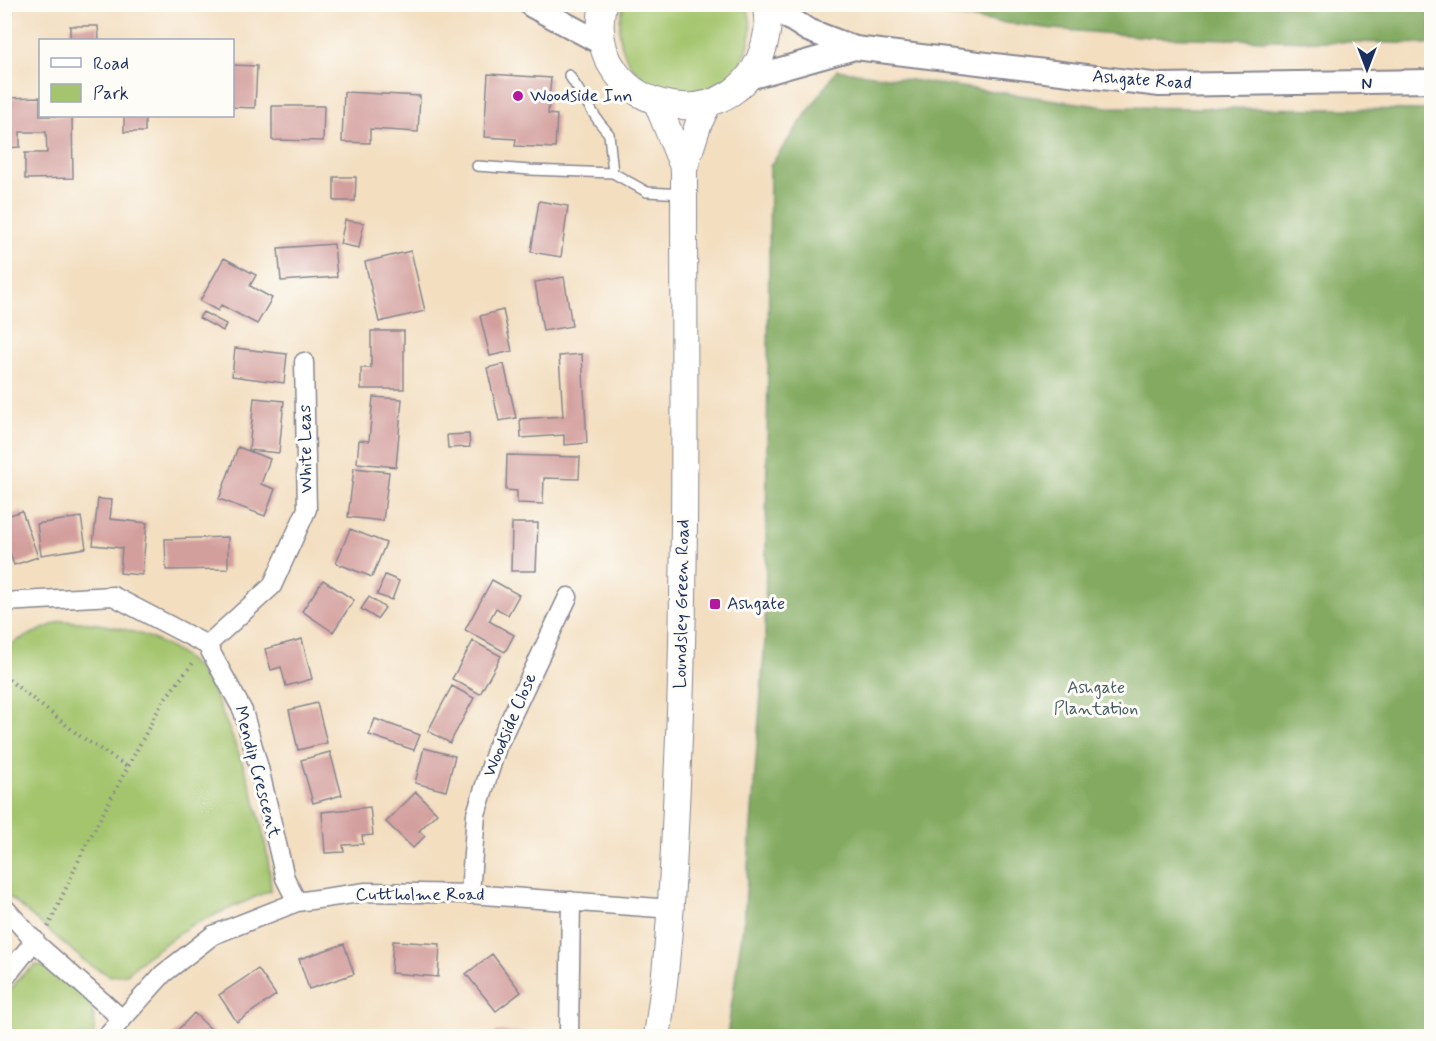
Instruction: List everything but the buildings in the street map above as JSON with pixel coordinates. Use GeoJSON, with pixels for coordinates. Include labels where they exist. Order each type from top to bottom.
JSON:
{"type":"FeatureCollection","features":[{"type":"Feature","properties":{"kind":"main road"},"geometry":{"type":"LineString","coordinates":[[603,4],[601,25],[603,44],[610,63],[622,80],[638,94],[657,103],[674,107],[708,104],[723,98],[749,78],[762,55],[768,30],[766,4]]}},
{"type":"Feature","properties":{"kind":"main road","name":"Loundsley Green Road"},"geometry":{"type":"LineString","coordinates":[[657,103],[684,181]]}},
{"type":"Feature","properties":{"kind":"main road","name":"Loundsley Green Road"},"geometry":{"type":"LineString","coordinates":[[657,1036],[672,909],[683,588],[684,181],[698,125],[708,104]]}},
{"type":"Feature","properties":{"kind":"street","name":"Ashgate Road"},"geometry":{"type":"LineString","coordinates":[[766,4],[808,30],[855,48],[1160,85],[1431,81]]}},
{"type":"Feature","properties":{"kind":"street"},"geometry":{"type":"LineString","coordinates":[[530,5],[603,44]]}},
{"type":"Feature","properties":{"kind":"street","name":"Ashgate Road"},"geometry":{"type":"LineString","coordinates":[[749,78],[855,48]]}},
{"type":"Feature","properties":{"kind":"street","name":"White Leas"},"geometry":{"type":"LineString","coordinates":[[207,645],[272,586],[307,509],[304,362]]}},
{"type":"Feature","properties":{"kind":"street"},"geometry":{"type":"LineString","coordinates":[[4,602],[113,596],[207,645]]}},
{"type":"Feature","properties":{"kind":"street","name":"Woodside Close"},"geometry":{"type":"LineString","coordinates":[[470,894],[476,814],[497,747],[568,597]]}},
{"type":"Feature","properties":{"kind":"street","name":"Mendip Crescent"},"geometry":{"type":"LineString","coordinates":[[207,645],[243,711],[285,878],[297,902]]}},
{"type":"Feature","properties":{"kind":"street","name":"Cuttholme Road"},"geometry":{"type":"LineString","coordinates":[[107,1036],[163,974],[213,935],[297,902],[366,892],[470,894],[672,909]]}},
{"type":"Feature","properties":{"kind":"street"},"geometry":{"type":"LineString","coordinates":[[569,1036],[571,901]]}},
{"type":"Feature","properties":{"kind":"street"},"geometry":{"type":"LineString","coordinates":[[4,907],[37,944],[122,1019]]}},
{"type":"Feature","properties":{"kind":"street"},"geometry":{"type":"LineString","coordinates":[[4,979],[37,944]]}},
{"type":"Feature","properties":{"kind":"lane"},"geometry":{"type":"LineString","coordinates":[[569,75],[609,134],[613,173]]}},
{"type":"Feature","properties":{"kind":"lane"},"geometry":{"type":"LineString","coordinates":[[477,166],[613,173],[647,192],[684,181]]}},
{"type":"Feature","properties":{"kind":"path"},"geometry":{"type":"LineString","coordinates":[[37,944],[84,849],[163,701],[207,645]]}},
{"type":"Feature","properties":{"kind":"path"},"geometry":{"type":"LineString","coordinates":[[4,676],[80,736],[128,767]]}},
{"type":"Feature","properties":{"kind":"green space"},"geometry":{"type":"Polygon","coordinates":[[[624,5],[746,5],[751,27],[747,50],[732,75],[712,89],[688,94],[664,89],[643,78],[627,59],[620,34],[624,5]]]}},
{"type":"Feature","properties":{"kind":"green space"},"geometry":{"type":"Polygon","coordinates":[[[868,5],[1431,5],[1431,44],[1151,37],[1053,29],[868,5]]]}},
{"type":"Feature","properties":{"kind":"green space","name":"Ashgate Plantation"},"geometry":{"type":"Polygon","coordinates":[[[837,70],[1107,107],[1431,110],[1431,1036],[727,1036],[744,919],[765,640],[770,166],[837,70]]]}},
{"type":"Feature","properties":{"kind":"green space"},"geometry":{"type":"Polygon","coordinates":[[[61,621],[97,624],[147,636],[178,653],[198,668],[214,695],[240,757],[255,801],[266,845],[271,890],[190,926],[146,957],[127,974],[111,976],[88,964],[5,893],[5,650],[16,641],[61,621]]]}},
{"type":"Feature","properties":{"kind":"green space"},"geometry":{"type":"Polygon","coordinates":[[[36,965],[50,968],[88,1000],[94,1017],[94,1036],[5,1036],[5,997],[21,976],[36,965]]]}},
{"type":"Feature","properties":{"kind":"place","name":"Woodside Inn"},"geometry":{"type":"Point","coordinates":[518,96]}},
{"type":"Feature","properties":{"kind":"place","name":"Ashgate"},"geometry":{"type":"Point","coordinates":[715,604]}}]}
